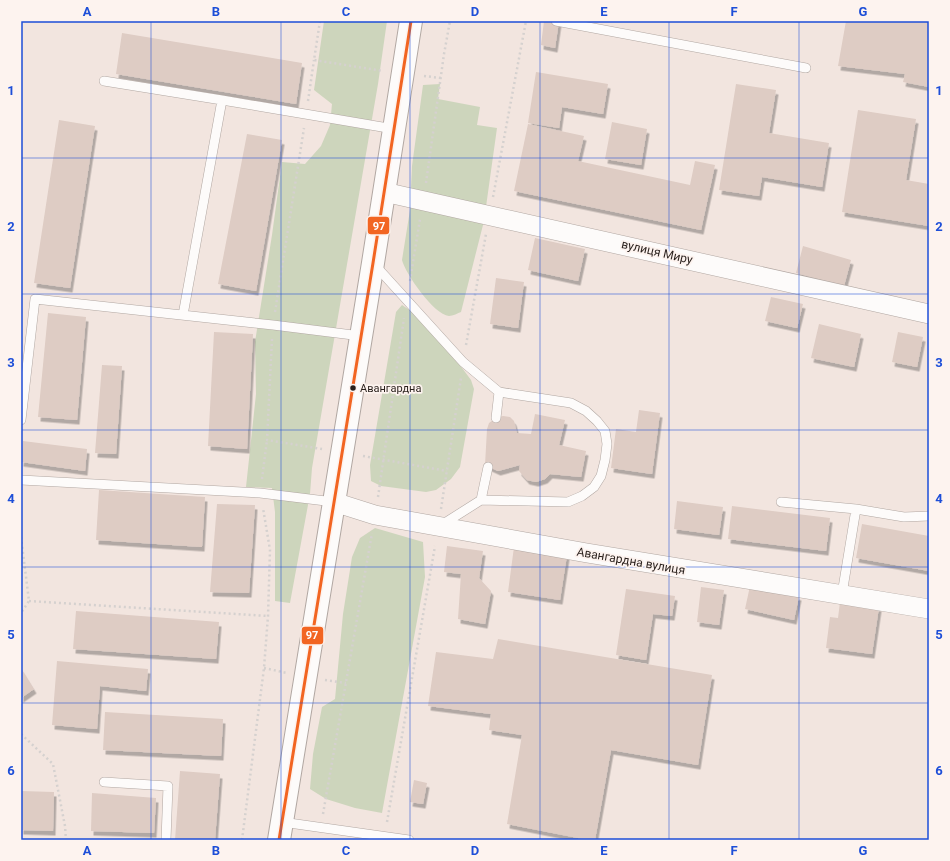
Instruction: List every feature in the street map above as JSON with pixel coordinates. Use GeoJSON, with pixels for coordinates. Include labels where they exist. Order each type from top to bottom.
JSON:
{"type":"FeatureCollection","features":[{"type":"Feature","properties":{"kind":"main road"},"geometry":{"type":"LineString","coordinates":[[281,831],[411,21]]}},
{"type":"Feature","properties":{"kind":"street","name":"вулиця Миру"},"geometry":{"type":"LineString","coordinates":[[384,192],[929,314]]}},
{"type":"Feature","properties":{"kind":"street","name":"Авангардна вулиця"},"geometry":{"type":"LineString","coordinates":[[334,502],[375,515],[652,565],[929,609]]}},
{"type":"Feature","properties":{"kind":"lane"},"geometry":{"type":"LineString","coordinates":[[556,21],[806,68]]}},
{"type":"Feature","properties":{"kind":"lane"},"geometry":{"type":"LineString","coordinates":[[104,81],[394,129]]}},
{"type":"Feature","properties":{"kind":"lane"},"geometry":{"type":"LineString","coordinates":[[183,315],[222,100]]}},
{"type":"Feature","properties":{"kind":"lane"},"geometry":{"type":"LineString","coordinates":[[373,263],[463,362],[499,392],[571,403],[586,411],[597,420],[605,431],[607,444],[601,476],[594,487],[582,496],[568,502],[480,500],[439,526]]}},
{"type":"Feature","properties":{"kind":"lane"},"geometry":{"type":"LineString","coordinates":[[21,420],[35,299],[361,336]]}},
{"type":"Feature","properties":{"kind":"lane"},"geometry":{"type":"LineString","coordinates":[[496,418],[499,392]]}},
{"type":"Feature","properties":{"kind":"lane"},"geometry":{"type":"LineString","coordinates":[[480,500],[488,467]]}},
{"type":"Feature","properties":{"kind":"lane"},"geometry":{"type":"LineString","coordinates":[[21,480],[260,493],[334,502]]}},
{"type":"Feature","properties":{"kind":"lane"},"geometry":{"type":"LineString","coordinates":[[781,502],[856,509],[904,517],[929,516]]}},
{"type":"Feature","properties":{"kind":"lane"},"geometry":{"type":"LineString","coordinates":[[842,594],[856,509]]}},
{"type":"Feature","properties":{"kind":"lane"},"geometry":{"type":"LineString","coordinates":[[104,782],[168,786],[166,840]]}},
{"type":"Feature","properties":{"kind":"lane"},"geometry":{"type":"LineString","coordinates":[[281,831],[321,827],[409,840]]}},
{"type":"Feature","properties":{"kind":"path"},"geometry":{"type":"LineString","coordinates":[[320,21],[314,60],[402,74],[441,78]]}},
{"type":"Feature","properties":{"kind":"path"},"geometry":{"type":"LineString","coordinates":[[321,827],[375,515],[406,300],[424,200],[450,21]]}},
{"type":"Feature","properties":{"kind":"path"},"geometry":{"type":"LineString","coordinates":[[385,836],[439,526],[463,362],[526,21]]}},
{"type":"Feature","properties":{"kind":"path"},"geometry":{"type":"LineString","coordinates":[[242,840],[264,668],[268,616],[270,550],[260,493],[267,440]]}},
{"type":"Feature","properties":{"kind":"path"},"geometry":{"type":"LineString","coordinates":[[21,537],[29,601],[21,613]]}},
{"type":"Feature","properties":{"kind":"path"},"geometry":{"type":"LineString","coordinates":[[29,601],[268,616]]}},
{"type":"Feature","properties":{"kind":"path"},"geometry":{"type":"LineString","coordinates":[[21,734],[53,764],[66,840]]}},
{"type":"Feature","properties":{"kind":"green space"},"geometry":{"type":"Polygon","coordinates":[[[324,21],[387,21],[378,84],[312,468],[310,494],[290,603],[275,601],[275,512],[272,488],[246,487],[256,394],[255,342],[282,162],[305,164],[321,146],[330,125],[332,104],[314,90],[324,21]]]}},
{"type":"Feature","properties":{"kind":"green space"},"geometry":{"type":"Polygon","coordinates":[[[440,84],[438,99],[480,107],[477,125],[497,128],[484,221],[461,312],[449,316],[436,309],[428,301],[408,274],[402,260],[410,210],[412,166],[423,85],[440,84]]]}},
{"type":"Feature","properties":{"kind":"green space"},"geometry":{"type":"Polygon","coordinates":[[[402,305],[411,311],[448,349],[471,380],[474,389],[460,467],[451,479],[436,490],[426,492],[381,486],[371,481],[370,465],[396,312],[402,305]]]}},
{"type":"Feature","properties":{"kind":"green space"},"geometry":{"type":"Polygon","coordinates":[[[375,528],[423,542],[425,577],[382,813],[355,808],[326,799],[310,789],[313,754],[322,707],[335,699],[343,614],[352,557],[360,538],[375,528]]]}},
{"type":"Feature","properties":{"kind":"building"},"geometry":{"type":"Polygon","coordinates":[[[544,21],[559,21],[555,48],[541,45],[544,21]]]}},
{"type":"Feature","properties":{"kind":"building"},"geometry":{"type":"Polygon","coordinates":[[[846,21],[929,21],[929,87],[903,82],[905,74],[838,66],[846,21]]]}},
{"type":"Feature","properties":{"kind":"building"},"geometry":{"type":"Polygon","coordinates":[[[122,33],[302,63],[296,104],[116,74],[122,33]]]}},
{"type":"Feature","properties":{"kind":"building"},"geometry":{"type":"Polygon","coordinates":[[[536,72],[608,84],[603,114],[562,107],[559,128],[528,123],[536,72]]]}},
{"type":"Feature","properties":{"kind":"building"},"geometry":{"type":"Polygon","coordinates":[[[736,84],[776,90],[769,133],[829,143],[822,187],[762,177],[759,196],[719,190],[736,84]]]}},
{"type":"Feature","properties":{"kind":"building"},"geometry":{"type":"Polygon","coordinates":[[[858,110],[916,119],[906,180],[929,184],[929,226],[842,212],[858,110]]]}},
{"type":"Feature","properties":{"kind":"building"},"geometry":{"type":"Polygon","coordinates":[[[59,120],[95,126],[70,288],[34,283],[59,120]]]}},
{"type":"Feature","properties":{"kind":"building"},"geometry":{"type":"Polygon","coordinates":[[[612,122],[647,129],[641,165],[605,159],[612,122]]]}},
{"type":"Feature","properties":{"kind":"building"},"geometry":{"type":"Polygon","coordinates":[[[528,124],[584,136],[578,161],[690,185],[695,161],[715,165],[701,230],[514,191],[528,124]]]}},
{"type":"Feature","properties":{"kind":"building"},"geometry":{"type":"Polygon","coordinates":[[[247,134],[282,140],[256,291],[218,284],[247,134]]]}},
{"type":"Feature","properties":{"kind":"building"},"geometry":{"type":"Polygon","coordinates":[[[535,238],[585,249],[578,281],[528,270],[535,238]]]}},
{"type":"Feature","properties":{"kind":"building"},"geometry":{"type":"Polygon","coordinates":[[[803,246],[851,260],[844,286],[796,273],[803,246]]]}},
{"type":"Feature","properties":{"kind":"building"},"geometry":{"type":"Polygon","coordinates":[[[496,278],[524,282],[518,328],[490,324],[496,278]]]}},
{"type":"Feature","properties":{"kind":"building"},"geometry":{"type":"Polygon","coordinates":[[[771,297],[803,304],[797,328],[765,321],[771,297]]]}},
{"type":"Feature","properties":{"kind":"building"},"geometry":{"type":"Polygon","coordinates":[[[48,313],[86,317],[77,420],[38,417],[48,313]]]}},
{"type":"Feature","properties":{"kind":"building"},"geometry":{"type":"Polygon","coordinates":[[[819,324],[861,334],[854,367],[811,358],[819,324]]]}},
{"type":"Feature","properties":{"kind":"building"},"geometry":{"type":"Polygon","coordinates":[[[214,332],[253,334],[247,449],[208,446],[214,332]]]}},
{"type":"Feature","properties":{"kind":"building"},"geometry":{"type":"Polygon","coordinates":[[[898,332],[923,337],[917,367],[892,362],[898,332]]]}},
{"type":"Feature","properties":{"kind":"building"},"geometry":{"type":"Polygon","coordinates":[[[102,365],[122,366],[116,454],[95,453],[102,365]]]}},
{"type":"Feature","properties":{"kind":"building"},"geometry":{"type":"Polygon","coordinates":[[[639,410],[660,413],[652,474],[611,468],[616,429],[636,432],[639,410]]]}},
{"type":"Feature","properties":{"kind":"building"},"geometry":{"type":"Polygon","coordinates":[[[535,414],[565,420],[559,445],[586,451],[581,477],[550,474],[545,479],[536,482],[527,480],[519,471],[520,465],[498,471],[485,465],[487,429],[489,423],[496,418],[503,416],[510,417],[514,421],[517,433],[531,434],[535,414]]]}},
{"type":"Feature","properties":{"kind":"building"},"geometry":{"type":"Polygon","coordinates":[[[23,441],[87,449],[85,471],[21,462],[23,441]]]}},
{"type":"Feature","properties":{"kind":"building"},"geometry":{"type":"Polygon","coordinates":[[[99,490],[205,497],[202,547],[96,540],[99,490]]]}},
{"type":"Feature","properties":{"kind":"building"},"geometry":{"type":"Polygon","coordinates":[[[677,501],[723,507],[719,535],[674,529],[677,501]]]}},
{"type":"Feature","properties":{"kind":"building"},"geometry":{"type":"Polygon","coordinates":[[[217,504],[255,505],[249,593],[210,592],[217,504]]]}},
{"type":"Feature","properties":{"kind":"building"},"geometry":{"type":"Polygon","coordinates":[[[732,506],[830,518],[826,551],[728,539],[732,506]]]}},
{"type":"Feature","properties":{"kind":"building"},"geometry":{"type":"Polygon","coordinates":[[[862,524],[929,536],[929,571],[856,558],[862,524]]]}},
{"type":"Feature","properties":{"kind":"building"},"geometry":{"type":"Polygon","coordinates":[[[447,546],[483,551],[479,578],[491,591],[485,624],[458,619],[461,574],[444,572],[447,546]]]}},
{"type":"Feature","properties":{"kind":"building"},"geometry":{"type":"Polygon","coordinates":[[[514,547],[567,555],[560,600],[508,592],[514,547]]]}},
{"type":"Feature","properties":{"kind":"building"},"geometry":{"type":"Polygon","coordinates":[[[750,586],[799,596],[794,620],[745,609],[750,586]]]}},
{"type":"Feature","properties":{"kind":"building"},"geometry":{"type":"Polygon","coordinates":[[[701,587],[724,590],[719,625],[697,622],[701,587]]]}},
{"type":"Feature","properties":{"kind":"building"},"geometry":{"type":"Polygon","coordinates":[[[626,589],[675,596],[672,616],[653,614],[646,660],[616,655],[626,589]]]}},
{"type":"Feature","properties":{"kind":"building"},"geometry":{"type":"Polygon","coordinates":[[[840,602],[879,607],[872,654],[826,648],[830,617],[838,618],[840,602]]]}},
{"type":"Feature","properties":{"kind":"building"},"geometry":{"type":"Polygon","coordinates":[[[76,611],[219,622],[216,659],[73,649],[76,611]]]}},
{"type":"Feature","properties":{"kind":"building"},"geometry":{"type":"Polygon","coordinates":[[[498,639],[712,675],[698,765],[611,750],[595,840],[588,840],[507,824],[522,735],[489,730],[491,714],[428,706],[436,652],[493,659],[498,639]]]}},
{"type":"Feature","properties":{"kind":"building"},"geometry":{"type":"Polygon","coordinates":[[[57,661],[148,669],[146,691],[100,686],[97,729],[52,725],[57,661]]]}},
{"type":"Feature","properties":{"kind":"building"},"geometry":{"type":"Polygon","coordinates":[[[21,668],[34,689],[21,698],[21,668]]]}},
{"type":"Feature","properties":{"kind":"building"},"geometry":{"type":"Polygon","coordinates":[[[105,712],[223,719],[221,756],[103,750],[105,712]]]}},
{"type":"Feature","properties":{"kind":"building"},"geometry":{"type":"Polygon","coordinates":[[[180,771],[220,774],[215,840],[175,840],[180,771]]]}},
{"type":"Feature","properties":{"kind":"building"},"geometry":{"type":"Polygon","coordinates":[[[414,780],[427,783],[423,804],[410,802],[414,780]]]}},
{"type":"Feature","properties":{"kind":"building"},"geometry":{"type":"Polygon","coordinates":[[[21,791],[54,792],[53,831],[21,830],[21,791]]]}},
{"type":"Feature","properties":{"kind":"building"},"geometry":{"type":"Polygon","coordinates":[[[92,793],[156,798],[154,833],[91,831],[92,793]]]}},
{"type":"Feature","properties":{"kind":"transit line","name":"97"},"geometry":{"type":"LineString","coordinates":[[279,840],[411,21]]}},
{"type":"Feature","properties":{"kind":"place","name":"Авангардна"},"geometry":{"type":"Point","coordinates":[353,388]}}]}
